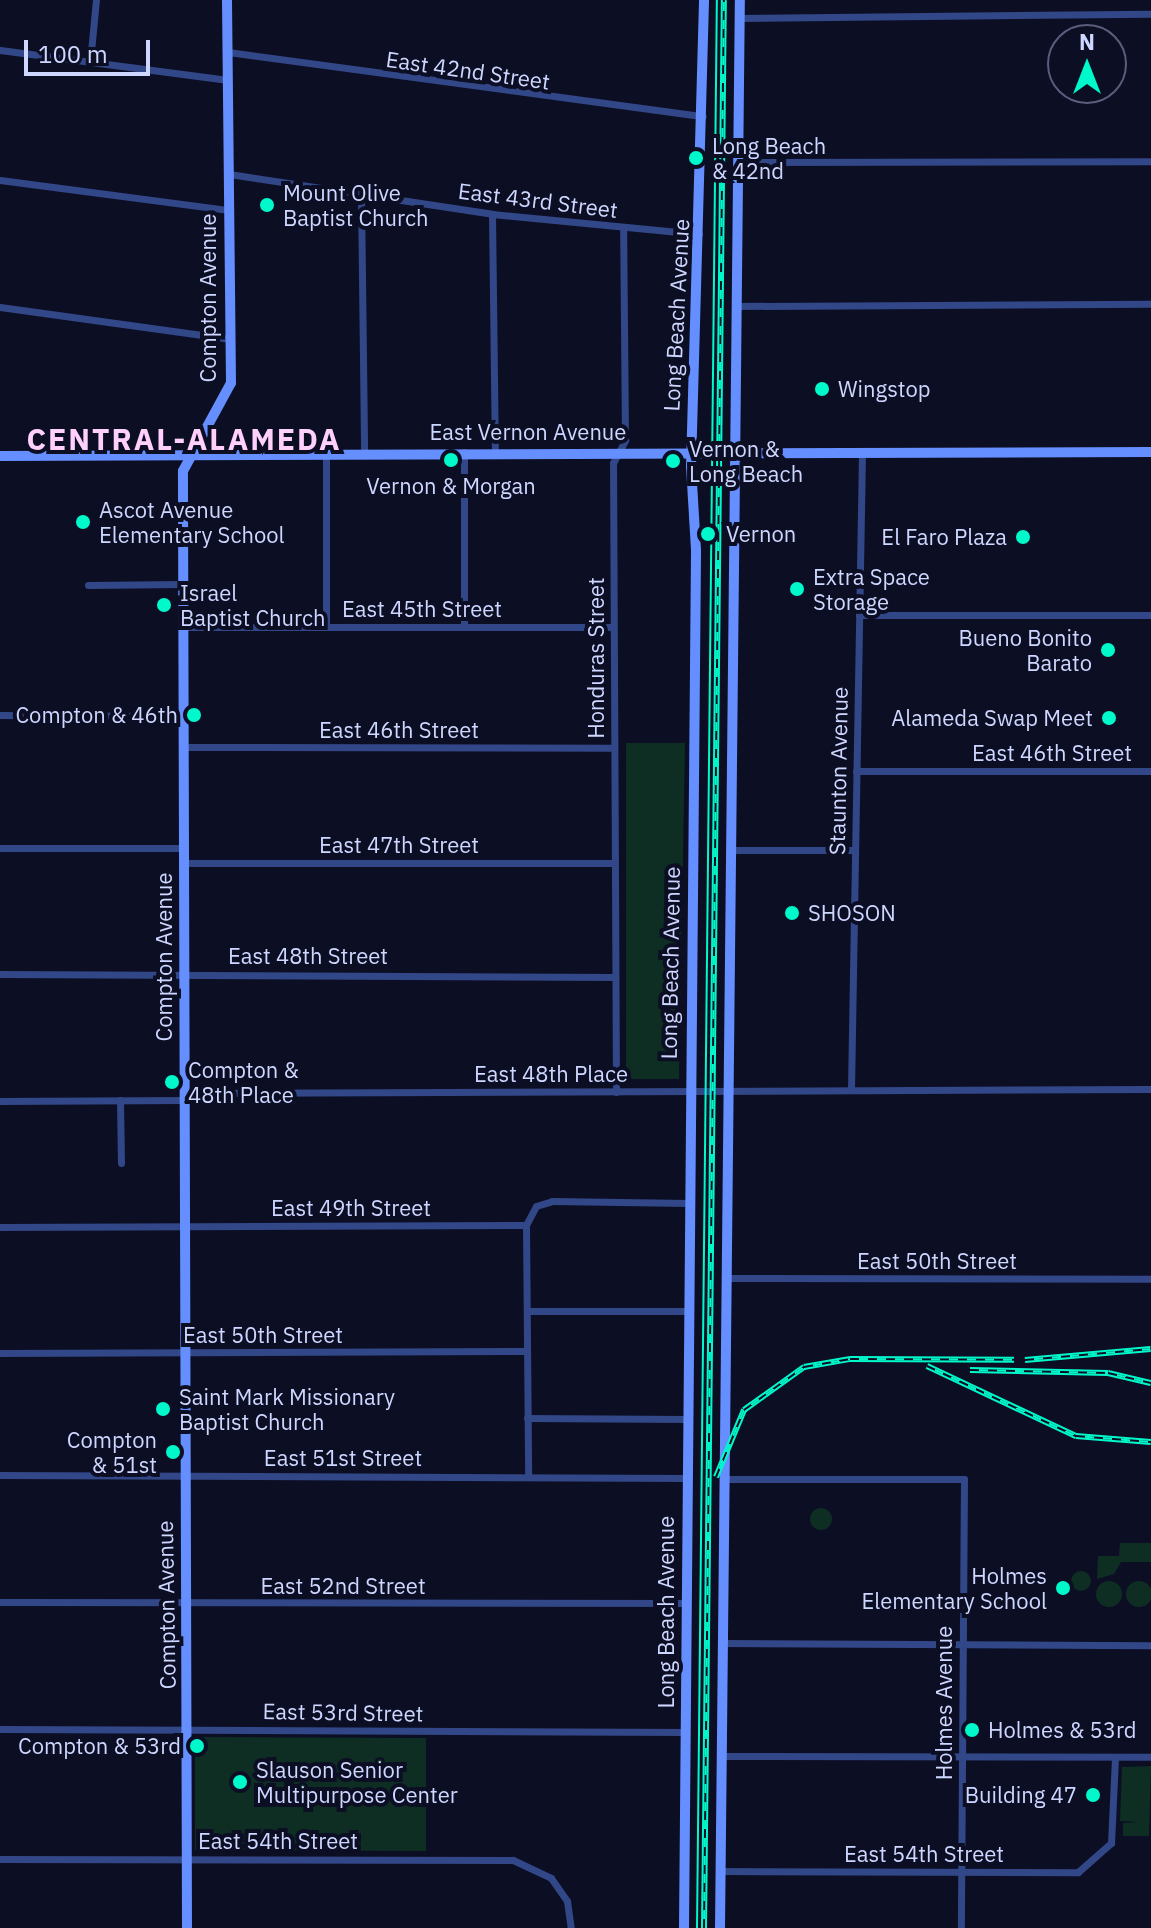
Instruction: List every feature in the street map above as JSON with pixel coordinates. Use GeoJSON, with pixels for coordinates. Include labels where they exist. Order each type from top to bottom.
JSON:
{"type":"FeatureCollection","features":[{"type":"Feature","properties":{"kind":"main road","name":"Compton Avenue"},"geometry":{"type":"LineString","coordinates":[[187,1928],[183,584],[188,451],[230,389],[227,0]]}},
{"type":"Feature","properties":{"kind":"main road","name":"Long Beach Avenue"},"geometry":{"type":"LineString","coordinates":[[684,1928],[691,453],[701,234],[704,0]]}},
{"type":"Feature","properties":{"kind":"main road"},"geometry":{"type":"LineString","coordinates":[[720,1928],[723,1278],[738,453],[740,0]]}},
{"type":"Feature","properties":{"kind":"main road","name":"East Vernon Avenue"},"geometry":{"type":"LineString","coordinates":[[0,456],[188,451],[1151,452]]}},
{"type":"Feature","properties":{"kind":"street"},"geometry":{"type":"LineString","coordinates":[[90,62],[96,0]]}},
{"type":"Feature","properties":{"kind":"street"},"geometry":{"type":"LineString","coordinates":[[740,18],[1151,14]]}},
{"type":"Feature","properties":{"kind":"street"},"geometry":{"type":"LineString","coordinates":[[0,50],[228,80]]}},
{"type":"Feature","properties":{"kind":"street","name":"East 42nd Street"},"geometry":{"type":"LineString","coordinates":[[228,52],[703,116]]}},
{"type":"Feature","properties":{"kind":"street"},"geometry":{"type":"LineString","coordinates":[[738,162],[1151,161]]}},
{"type":"Feature","properties":{"kind":"street","name":"East 43rd Street"},"geometry":{"type":"LineString","coordinates":[[229,174],[492,214],[701,234]]}},
{"type":"Feature","properties":{"kind":"street"},"geometry":{"type":"LineString","coordinates":[[0,180],[229,210]]}},
{"type":"Feature","properties":{"kind":"street"},"geometry":{"type":"LineString","coordinates":[[361,195],[364,452]]}},
{"type":"Feature","properties":{"kind":"street"},"geometry":{"type":"LineString","coordinates":[[492,214],[495,452]]}},
{"type":"Feature","properties":{"kind":"street","name":"Honduras Street"},"geometry":{"type":"LineString","coordinates":[[616,1092],[613,627],[618,453],[625,440],[623,228]]}},
{"type":"Feature","properties":{"kind":"street"},"geometry":{"type":"LineString","coordinates":[[738,306],[1151,304]]}},
{"type":"Feature","properties":{"kind":"street"},"geometry":{"type":"LineString","coordinates":[[0,307],[231,339]]}},
{"type":"Feature","properties":{"kind":"street"},"geometry":{"type":"LineString","coordinates":[[326,452],[326,627]]}},
{"type":"Feature","properties":{"kind":"street"},"geometry":{"type":"LineString","coordinates":[[464,452],[464,627]]}},
{"type":"Feature","properties":{"kind":"street","name":"Staunton Avenue"},"geometry":{"type":"LineString","coordinates":[[851,1090],[862,453]]}},
{"type":"Feature","properties":{"kind":"street"},"geometry":{"type":"LineString","coordinates":[[88,585],[183,584]]}},
{"type":"Feature","properties":{"kind":"street"},"geometry":{"type":"LineString","coordinates":[[859,615],[1151,615]]}},
{"type":"Feature","properties":{"kind":"street","name":"East 45th Street"},"geometry":{"type":"LineString","coordinates":[[183,627],[613,627]]}},
{"type":"Feature","properties":{"kind":"street"},"geometry":{"type":"LineString","coordinates":[[0,715],[184,716]]}},
{"type":"Feature","properties":{"kind":"street","name":"East 46th Street"},"geometry":{"type":"LineString","coordinates":[[184,747],[614,748]]}},
{"type":"Feature","properties":{"kind":"street","name":"East 46th Street"},"geometry":{"type":"LineString","coordinates":[[856,771],[1151,771]]}},
{"type":"Feature","properties":{"kind":"street"},"geometry":{"type":"LineString","coordinates":[[0,848],[183,848]]}},
{"type":"Feature","properties":{"kind":"street"},"geometry":{"type":"LineString","coordinates":[[731,850],[855,850]]}},
{"type":"Feature","properties":{"kind":"street","name":"East 47th Street"},"geometry":{"type":"LineString","coordinates":[[183,863],[614,863]]}},
{"type":"Feature","properties":{"kind":"street","name":"East 48th Street"},"geometry":{"type":"LineString","coordinates":[[0,974],[615,977]]}},
{"type":"Feature","properties":{"kind":"street","name":"East 48th Place"},"geometry":{"type":"LineString","coordinates":[[0,1101],[185,1100],[204,1093],[1151,1089]]}},
{"type":"Feature","properties":{"kind":"street"},"geometry":{"type":"LineString","coordinates":[[120,1100],[121,1163]]}},
{"type":"Feature","properties":{"kind":"street"},"geometry":{"type":"LineString","coordinates":[[528,1477],[526,1225],[536,1206],[552,1201],[689,1203]]}},
{"type":"Feature","properties":{"kind":"street","name":"East 49th Street"},"geometry":{"type":"LineString","coordinates":[[0,1227],[526,1225]]}},
{"type":"Feature","properties":{"kind":"street","name":"East 50th Street"},"geometry":{"type":"LineString","coordinates":[[723,1278],[1151,1279]]}},
{"type":"Feature","properties":{"kind":"street"},"geometry":{"type":"LineString","coordinates":[[528,1311],[688,1311]]}},
{"type":"Feature","properties":{"kind":"street","name":"East 50th Street"},"geometry":{"type":"LineString","coordinates":[[0,1353],[527,1351]]}},
{"type":"Feature","properties":{"kind":"street"},"geometry":{"type":"LineString","coordinates":[[527,1418],[686,1419]]}},
{"type":"Feature","properties":{"kind":"street","name":"East 51st Street"},"geometry":{"type":"LineString","coordinates":[[0,1475],[686,1478]]}},
{"type":"Feature","properties":{"kind":"street","name":"Holmes Avenue"},"geometry":{"type":"LineString","coordinates":[[723,1479],[964,1479],[961,1928]]}},
{"type":"Feature","properties":{"kind":"street","name":"East 52nd Street"},"geometry":{"type":"LineString","coordinates":[[0,1602],[687,1603]]}},
{"type":"Feature","properties":{"kind":"street"},"geometry":{"type":"LineString","coordinates":[[722,1643],[1151,1645]]}},
{"type":"Feature","properties":{"kind":"street","name":"East 53rd Street"},"geometry":{"type":"LineString","coordinates":[[0,1729],[686,1732]]}},
{"type":"Feature","properties":{"kind":"street"},"geometry":{"type":"LineString","coordinates":[[721,1756],[1151,1757]]}},
{"type":"Feature","properties":{"kind":"street","name":"East 54th Street"},"geometry":{"type":"LineString","coordinates":[[721,1871],[1078,1872],[1111,1843],[1115,1757]]}},
{"type":"Feature","properties":{"kind":"street","name":"East 54th Street"},"geometry":{"type":"LineString","coordinates":[[0,1859],[513,1860],[551,1878],[567,1901],[571,1928]]}},
{"type":"Feature","properties":{"kind":"green space"},"geometry":{"type":"Polygon","coordinates":[[[626,743],[685,743],[679,1079],[626,1079],[626,743]]]}},
{"type":"Feature","properties":{"kind":"green space"},"geometry":{"type":"Polygon","coordinates":[[[821,1508],[832,1519],[821,1530],[810,1519],[821,1508]]]}},
{"type":"Feature","properties":{"kind":"green space"},"geometry":{"type":"Polygon","coordinates":[[[1120,1543],[1151,1543],[1151,1562],[1121,1562],[1114,1574],[1097,1579],[1098,1556],[1119,1556],[1120,1543]]]}},
{"type":"Feature","properties":{"kind":"green space"},"geometry":{"type":"Polygon","coordinates":[[[1081,1571],[1088,1574],[1091,1581],[1088,1588],[1081,1591],[1074,1588],[1071,1581],[1074,1574],[1081,1571]]]}},
{"type":"Feature","properties":{"kind":"green space"},"geometry":{"type":"Polygon","coordinates":[[[1109,1581],[1118,1585],[1122,1594],[1118,1603],[1109,1607],[1100,1603],[1096,1594],[1100,1585],[1109,1581]]]}},
{"type":"Feature","properties":{"kind":"green space"},"geometry":{"type":"Polygon","coordinates":[[[1139,1581],[1148,1585],[1152,1594],[1148,1603],[1139,1607],[1130,1603],[1126,1594],[1130,1585],[1139,1581]]]}},
{"type":"Feature","properties":{"kind":"green space"},"geometry":{"type":"Polygon","coordinates":[[[195,1737],[426,1738],[426,1851],[195,1850],[195,1737]]]}},
{"type":"Feature","properties":{"kind":"green space"},"geometry":{"type":"Polygon","coordinates":[[[1151,1766],[1149,1836],[1123,1836],[1123,1823],[1139,1822],[1120,1821],[1122,1767],[1151,1766]]]}},
{"type":"Feature","properties":{"kind":"tram line"},"geometry":{"type":"LineString","coordinates":[[697,1928],[717,0]]}},
{"type":"Feature","properties":{"kind":"railway"},"geometry":{"type":"LineString","coordinates":[[704,1928],[724,0]]}},
{"type":"Feature","properties":{"kind":"railway"},"geometry":{"type":"LineString","coordinates":[[1025,1360],[1151,1349]]}},
{"type":"Feature","properties":{"kind":"railway"},"geometry":{"type":"LineString","coordinates":[[716,1477],[744,1410],[804,1367],[850,1359],[1014,1360]]}},
{"type":"Feature","properties":{"kind":"railway"},"geometry":{"type":"LineString","coordinates":[[927,1366],[1076,1436],[1151,1442]]}},
{"type":"Feature","properties":{"kind":"railway"},"geometry":{"type":"LineString","coordinates":[[970,1370],[1108,1373],[1151,1383]]}},
{"type":"Feature","properties":{"kind":"place","name":"Long Beach & 42nd"},"geometry":{"type":"Point","coordinates":[696,158]}},
{"type":"Feature","properties":{"kind":"place","name":"Mount Olive Baptist Church"},"geometry":{"type":"Point","coordinates":[267,205]}},
{"type":"Feature","properties":{"kind":"place","name":"Wingstop"},"geometry":{"type":"Point","coordinates":[822,389]}},
{"type":"Feature","properties":{"kind":"place","name":"Vernon & Morgan"},"geometry":{"type":"Point","coordinates":[451,460]}},
{"type":"Feature","properties":{"kind":"place","name":"Vernon & Long Beach"},"geometry":{"type":"Point","coordinates":[673,461]}},
{"type":"Feature","properties":{"kind":"place","name":"Ascot Avenue Elementary School"},"geometry":{"type":"Point","coordinates":[83,522]}},
{"type":"Feature","properties":{"kind":"place","name":"Vernon"},"geometry":{"type":"Point","coordinates":[708,534]}},
{"type":"Feature","properties":{"kind":"place","name":"El Faro Plaza"},"geometry":{"type":"Point","coordinates":[1023,537]}},
{"type":"Feature","properties":{"kind":"place","name":"Extra Space Storage"},"geometry":{"type":"Point","coordinates":[797,589]}},
{"type":"Feature","properties":{"kind":"place","name":"Israel Baptist Church"},"geometry":{"type":"Point","coordinates":[164,605]}},
{"type":"Feature","properties":{"kind":"place","name":"Bueno Bonito Barato"},"geometry":{"type":"Point","coordinates":[1108,650]}},
{"type":"Feature","properties":{"kind":"place","name":"Compton & 46th"},"geometry":{"type":"Point","coordinates":[194,715]}},
{"type":"Feature","properties":{"kind":"place","name":"Alameda Swap Meet"},"geometry":{"type":"Point","coordinates":[1109,718]}},
{"type":"Feature","properties":{"kind":"place","name":"SHOSON"},"geometry":{"type":"Point","coordinates":[792,913]}},
{"type":"Feature","properties":{"kind":"place","name":"Compton & 48th Place"},"geometry":{"type":"Point","coordinates":[172,1082]}},
{"type":"Feature","properties":{"kind":"place","name":"Saint Mark Missionary Baptist Church"},"geometry":{"type":"Point","coordinates":[163,1409]}},
{"type":"Feature","properties":{"kind":"place","name":"Compton & 51st"},"geometry":{"type":"Point","coordinates":[173,1452]}},
{"type":"Feature","properties":{"kind":"place","name":"Holmes Elementary School"},"geometry":{"type":"Point","coordinates":[1063,1588]}},
{"type":"Feature","properties":{"kind":"place","name":"Holmes & 53rd"},"geometry":{"type":"Point","coordinates":[972,1730]}},
{"type":"Feature","properties":{"kind":"place","name":"Compton & 53rd"},"geometry":{"type":"Point","coordinates":[197,1746]}},
{"type":"Feature","properties":{"kind":"place","name":"Slauson Senior Multipurpose Center"},"geometry":{"type":"Point","coordinates":[240,1782]}},
{"type":"Feature","properties":{"kind":"place","name":"Building 47"},"geometry":{"type":"Point","coordinates":[1093,1795]}},
{"type":"Feature","properties":{"kind":"district","name":"CENTRAL-ALAMEDA"},"geometry":{"type":"Point","coordinates":[184,439]}}]}
